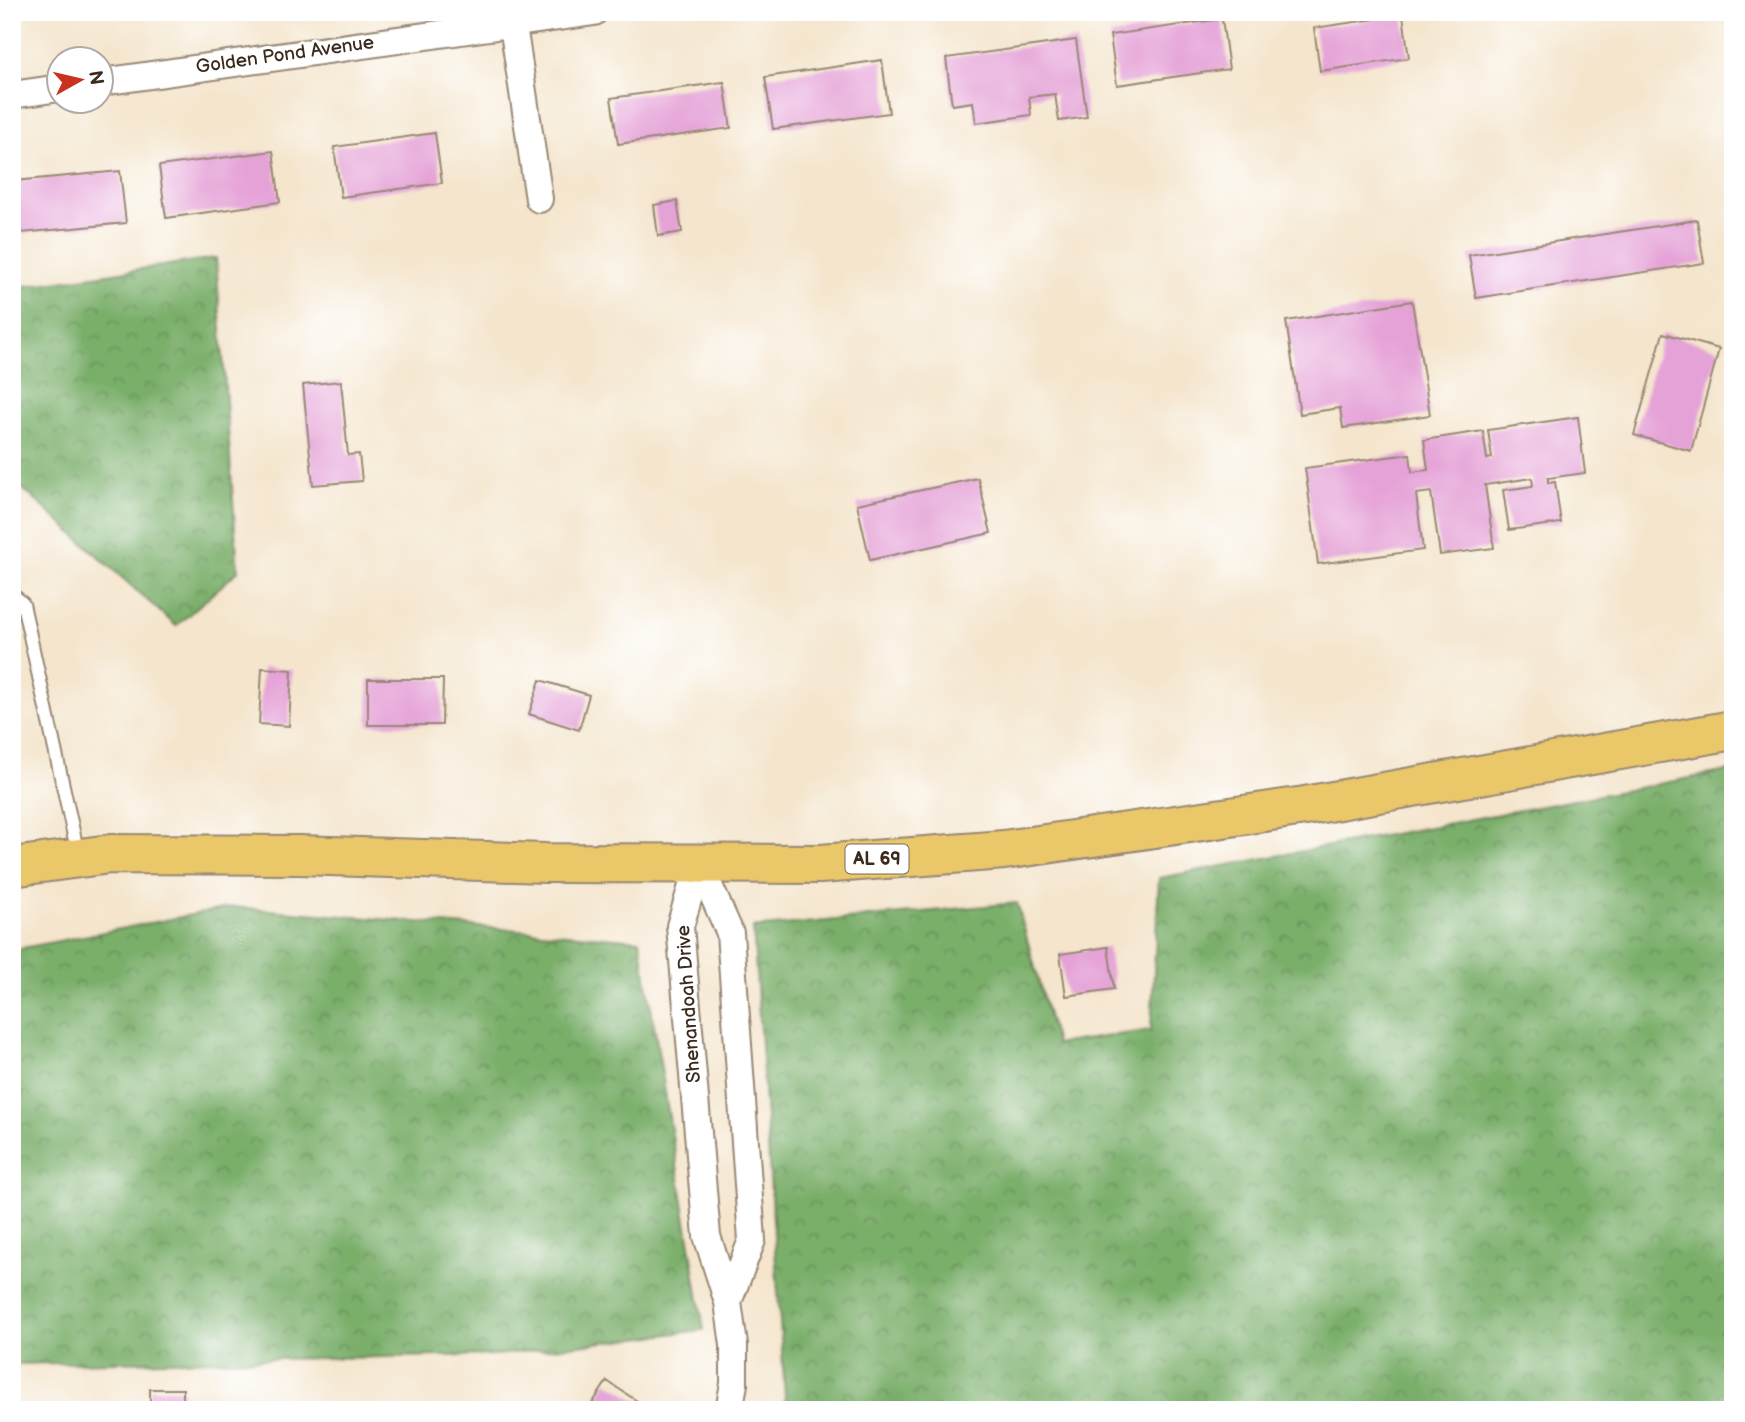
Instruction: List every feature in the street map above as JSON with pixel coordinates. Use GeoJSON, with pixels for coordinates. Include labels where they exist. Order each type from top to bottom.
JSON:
{"type":"FeatureCollection","features":[{"type":"Feature","properties":{"kind":"main road","name":"AL 69"},"geometry":{"type":"LineString","coordinates":[[12,867],[137,854],[545,863],[820,864],[1004,850],[1240,817],[1733,730]]}},
{"type":"Feature","properties":{"kind":"street","name":"Golden Pond Avenue"},"geometry":{"type":"LineString","coordinates":[[116,80],[417,36],[511,19],[594,12]]}},
{"type":"Feature","properties":{"kind":"street"},"geometry":{"type":"LineString","coordinates":[[511,19],[539,199]]}},
{"type":"Feature","properties":{"kind":"street"},"geometry":{"type":"LineString","coordinates":[[12,95],[46,90]]}},
{"type":"Feature","properties":{"kind":"street","name":"Shenandoah Drive"},"geometry":{"type":"LineString","coordinates":[[699,863],[730,933],[752,1240],[728,1302]]}},
{"type":"Feature","properties":{"kind":"street","name":"Shenandoah Drive"},"geometry":{"type":"LineString","coordinates":[[699,863],[680,926],[707,1236],[728,1302],[734,1345],[734,1384],[729,1410]]}},
{"type":"Feature","properties":{"kind":"lane"},"geometry":{"type":"LineString","coordinates":[[12,594],[23,604],[79,858]]}},
{"type":"Feature","properties":{"kind":"green space"},"geometry":{"type":"Polygon","coordinates":[[[216,258],[238,571],[176,626],[12,479],[12,288],[216,258]]]}},
{"type":"Feature","properties":{"kind":"green space"},"geometry":{"type":"Polygon","coordinates":[[[1733,770],[1733,1410],[786,1410],[753,928],[1017,903],[1056,1044],[1151,1030],[1159,878],[1733,770]]]}},
{"type":"Feature","properties":{"kind":"green space"},"geometry":{"type":"Polygon","coordinates":[[[232,907],[640,940],[704,1330],[496,1355],[12,1364],[12,950],[232,907]]]}},
{"type":"Feature","properties":{"kind":"building"},"geometry":{"type":"Polygon","coordinates":[[[1403,15],[1409,58],[1320,71],[1314,28],[1403,15]]]}},
{"type":"Feature","properties":{"kind":"building"},"geometry":{"type":"Polygon","coordinates":[[[1222,19],[1229,69],[1117,85],[1110,35],[1222,19]]]}},
{"type":"Feature","properties":{"kind":"building"},"geometry":{"type":"Polygon","coordinates":[[[1076,40],[1087,117],[1059,121],[1055,94],[1029,97],[1031,115],[976,123],[973,102],[952,105],[946,58],[1076,40]]]}},
{"type":"Feature","properties":{"kind":"building"},"geometry":{"type":"Polygon","coordinates":[[[882,60],[889,113],[773,129],[765,77],[882,60]]]}},
{"type":"Feature","properties":{"kind":"building"},"geometry":{"type":"Polygon","coordinates":[[[724,82],[731,128],[618,144],[611,98],[724,82]]]}},
{"type":"Feature","properties":{"kind":"building"},"geometry":{"type":"Polygon","coordinates":[[[435,133],[442,183],[341,197],[334,147],[435,133]]]}},
{"type":"Feature","properties":{"kind":"building"},"geometry":{"type":"Polygon","coordinates":[[[273,151],[280,202],[166,218],[159,166],[273,151]]]}},
{"type":"Feature","properties":{"kind":"building"},"geometry":{"type":"Polygon","coordinates":[[[120,171],[126,223],[21,233],[15,181],[120,171]]]}},
{"type":"Feature","properties":{"kind":"building"},"geometry":{"type":"Polygon","coordinates":[[[677,201],[682,232],[658,236],[654,205],[677,201]]]}},
{"type":"Feature","properties":{"kind":"building"},"geometry":{"type":"Polygon","coordinates":[[[1697,220],[1704,263],[1476,298],[1469,255],[1697,220]]]}},
{"type":"Feature","properties":{"kind":"building"},"geometry":{"type":"Polygon","coordinates":[[[1412,301],[1430,415],[1343,428],[1340,408],[1300,414],[1286,321],[1412,301]]]}},
{"type":"Feature","properties":{"kind":"building"},"geometry":{"type":"Polygon","coordinates":[[[1663,333],[1719,349],[1691,451],[1634,435],[1663,333]]]}},
{"type":"Feature","properties":{"kind":"building"},"geometry":{"type":"Polygon","coordinates":[[[341,381],[348,455],[359,454],[362,481],[313,485],[303,385],[341,381]]]}},
{"type":"Feature","properties":{"kind":"building"},"geometry":{"type":"Polygon","coordinates":[[[1578,417],[1585,473],[1548,478],[1548,483],[1555,482],[1561,523],[1509,530],[1503,490],[1533,486],[1532,478],[1485,485],[1494,548],[1440,555],[1431,492],[1416,494],[1423,550],[1318,564],[1305,468],[1410,454],[1412,472],[1428,470],[1424,440],[1483,431],[1487,459],[1492,458],[1488,430],[1578,417]]]}},
{"type":"Feature","properties":{"kind":"building"},"geometry":{"type":"Polygon","coordinates":[[[978,478],[991,533],[870,560],[857,504],[978,478]]]}},
{"type":"Feature","properties":{"kind":"building"},"geometry":{"type":"Polygon","coordinates":[[[262,668],[292,670],[289,726],[259,724],[262,668]]]}},
{"type":"Feature","properties":{"kind":"building"},"geometry":{"type":"Polygon","coordinates":[[[368,679],[443,679],[442,725],[368,725],[368,679]]]}},
{"type":"Feature","properties":{"kind":"building"},"geometry":{"type":"Polygon","coordinates":[[[540,680],[589,695],[579,730],[529,714],[540,680]]]}},
{"type":"Feature","properties":{"kind":"building"},"geometry":{"type":"Polygon","coordinates":[[[1108,947],[1114,989],[1066,996],[1060,954],[1108,947]]]}},
{"type":"Feature","properties":{"kind":"building"},"geometry":{"type":"Polygon","coordinates":[[[607,1381],[646,1407],[644,1410],[588,1410],[607,1381]]]}},
{"type":"Feature","properties":{"kind":"building"},"geometry":{"type":"Polygon","coordinates":[[[150,1389],[183,1389],[183,1410],[150,1410],[150,1389]]]}}]}
